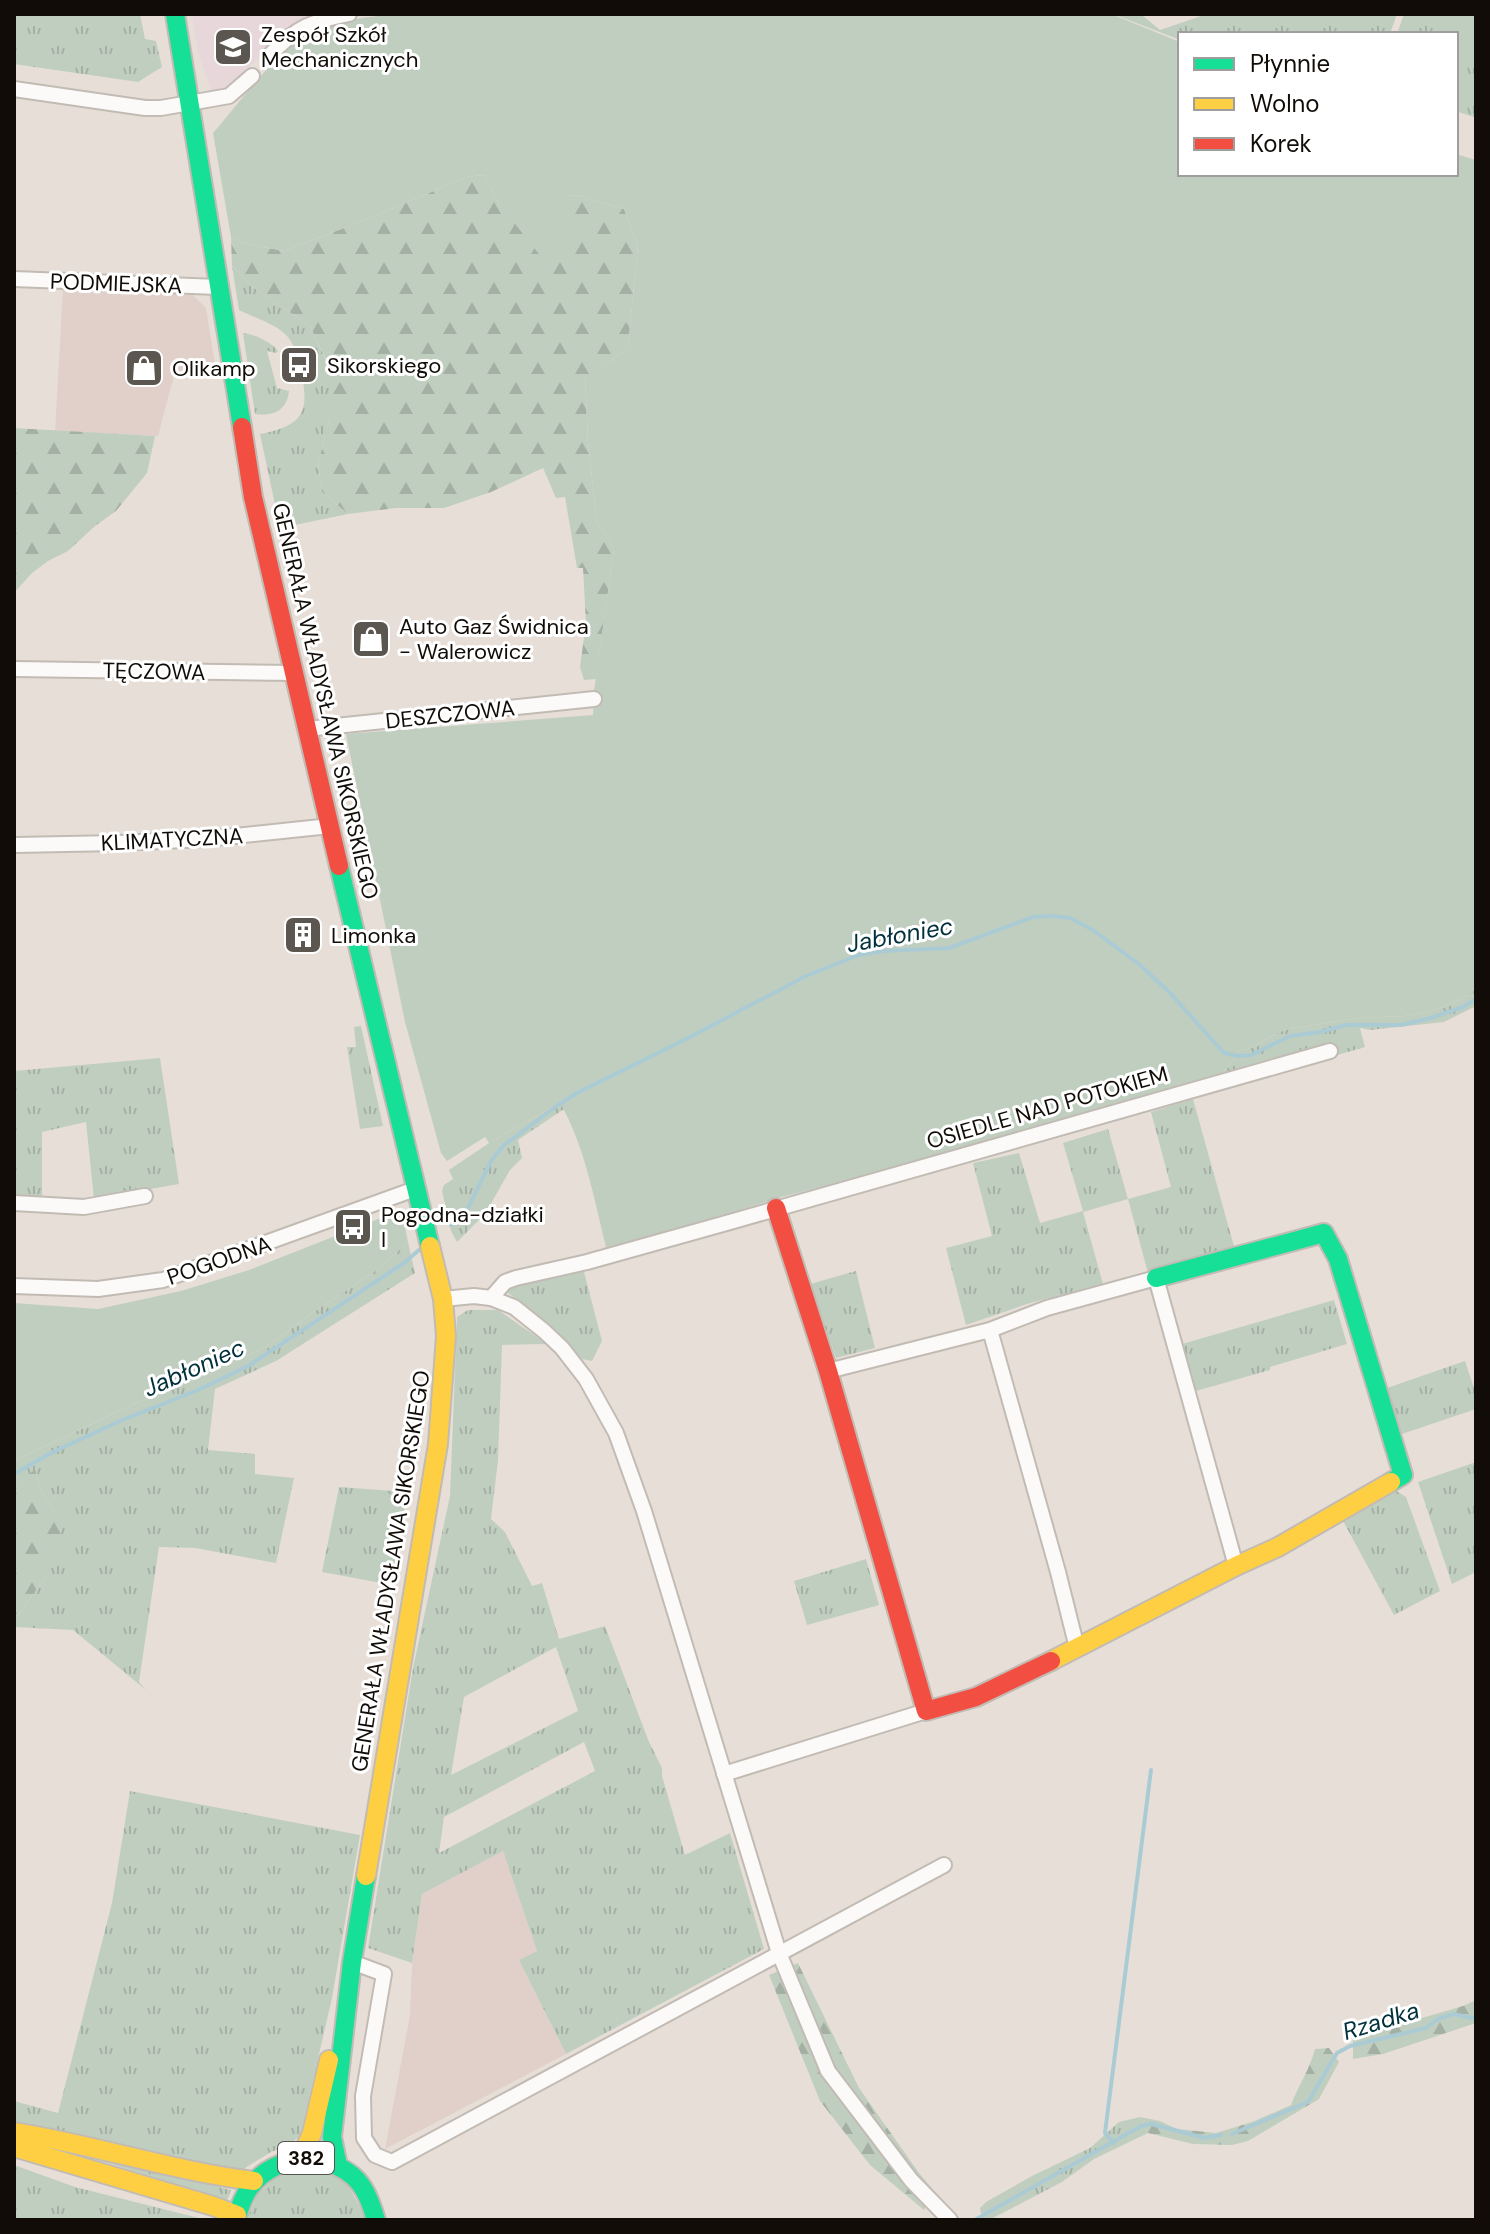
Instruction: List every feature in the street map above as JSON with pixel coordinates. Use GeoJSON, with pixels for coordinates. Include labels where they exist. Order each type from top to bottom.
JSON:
{"type":"FeatureCollection","features":[{"type":"Feature","properties":{"kind":"street","name":"GENERAŁA WŁADYSŁAWA SIKORSKIEGO"},"geometry":{"type":"LineString","coordinates":[[175,14],[253,497],[290,673],[307,729],[447,1325],[438,1444],[352,1962],[332,2137],[338,2166]]}},
{"type":"Feature","properties":{"kind":"street"},"geometry":{"type":"LineString","coordinates":[[270,55],[302,28],[318,20],[349,14]]}},
{"type":"Feature","properties":{"kind":"street"},"geometry":{"type":"LineString","coordinates":[[14,89],[145,108],[229,96],[252,76]]}},
{"type":"Feature","properties":{"kind":"street","name":"PODMIEJSKA"},"geometry":{"type":"LineString","coordinates":[[14,279],[218,287]]}},
{"type":"Feature","properties":{"kind":"street","name":"TĘCZOWA"},"geometry":{"type":"LineString","coordinates":[[14,669],[290,673]]}},
{"type":"Feature","properties":{"kind":"street","name":"DESZCZOWA"},"geometry":{"type":"LineString","coordinates":[[307,729],[594,699]]}},
{"type":"Feature","properties":{"kind":"street","name":"KLIMATYCZNA"},"geometry":{"type":"LineString","coordinates":[[14,845],[207,839],[330,826]]}},
{"type":"Feature","properties":{"kind":"street","name":"OSIEDLE NAD POTOKIEM"},"geometry":{"type":"LineString","coordinates":[[491,1298],[505,1282],[516,1278],[587,1262],[1330,1051]]}},
{"type":"Feature","properties":{"kind":"street","name":"POGODNA"},"geometry":{"type":"LineString","coordinates":[[14,1286],[98,1289],[163,1280],[415,1189]]}},
{"type":"Feature","properties":{"kind":"street"},"geometry":{"type":"LineString","coordinates":[[14,1203],[84,1207],[145,1196]]}},
{"type":"Feature","properties":{"kind":"street"},"geometry":{"type":"LineString","coordinates":[[776,1208],[828,1371],[926,1711]]}},
{"type":"Feature","properties":{"kind":"street"},"geometry":{"type":"LineString","coordinates":[[724,1774],[976,1697],[1278,1547],[1403,1475],[1338,1259],[1324,1233],[1047,1308],[990,1330],[828,1371]]}},
{"type":"Feature","properties":{"kind":"street"},"geometry":{"type":"LineString","coordinates":[[1156,1278],[1236,1566]]}},
{"type":"Feature","properties":{"kind":"street"},"geometry":{"type":"LineString","coordinates":[[443,1299],[474,1296],[491,1298],[514,1307],[562,1348],[586,1379],[616,1433],[644,1511],[779,1953],[828,2071],[911,2180],[950,2220]]}},
{"type":"Feature","properties":{"kind":"street"},"geometry":{"type":"LineString","coordinates":[[990,1330],[1077,1648]]}},
{"type":"Feature","properties":{"kind":"street"},"geometry":{"type":"LineString","coordinates":[[352,1962],[384,1974],[363,2096],[364,2138],[375,2155],[392,2162],[944,1865]]}},
{"type":"Feature","properties":{"kind":"street","name":"GENERAŁA WŁADYSŁAWA SIKORSKIEGO"},"geometry":{"type":"LineString","coordinates":[[301,2158],[312,2133],[352,1962]]}},
{"type":"Feature","properties":{"kind":"street"},"geometry":{"type":"LineString","coordinates":[[14,2132],[213,2177],[254,2181]]}},
{"type":"Feature","properties":{"kind":"street"},"geometry":{"type":"LineString","coordinates":[[14,2147],[213,2206],[236,2218]]}},
{"type":"Feature","properties":{"kind":"street","name":"382"},"geometry":{"type":"LineString","coordinates":[[236,2218],[243,2197],[254,2181],[275,2165],[301,2158],[338,2166],[356,2180],[369,2199],[376,2220]]}},
{"type":"Feature","properties":{"kind":"shaded area","name":"Zespół Szkół Mechanicznych"},"geometry":{"type":"Polygon","coordinates":[[[192,14],[318,14],[274,41],[229,89],[212,92],[198,53],[192,14]]]}},
{"type":"Feature","properties":{"kind":"shaded area"},"geometry":{"type":"Polygon","coordinates":[[[63,290],[192,294],[206,308],[216,371],[175,372],[158,436],[55,431],[63,290]]]}},
{"type":"Feature","properties":{"kind":"shaded area"},"geometry":{"type":"Polygon","coordinates":[[[503,1851],[537,1951],[519,1960],[566,2054],[385,2149],[410,2015],[412,1963],[422,1894],[503,1851]]]}},
{"type":"Feature","properties":{"kind":"green space"},"geometry":{"type":"Polygon","coordinates":[[[14,14],[140,14],[145,39],[156,41],[162,67],[138,82],[14,64],[14,14]]]}},
{"type":"Feature","properties":{"kind":"green space"},"geometry":{"type":"Polygon","coordinates":[[[390,14],[1111,14],[1178,41],[1178,176],[1458,176],[1458,155],[1476,160],[1476,989],[1432,1011],[1405,1016],[1357,1018],[1284,1030],[1248,1049],[1240,1050],[1221,1075],[1199,1083],[922,1162],[781,1197],[587,1259],[606,1247],[582,1155],[560,1103],[489,1143],[485,1137],[447,1161],[441,1153],[405,1022],[346,734],[593,715],[614,549],[597,522],[588,442],[585,376],[628,347],[638,246],[624,209],[568,195],[576,244],[543,259],[500,205],[484,175],[466,177],[284,251],[243,243],[231,237],[213,133],[292,44],[317,27],[390,14]]]}},
{"type":"Feature","properties":{"kind":"green space"},"geometry":{"type":"Polygon","coordinates":[[[1113,14],[1141,14],[1160,30],[1207,14],[1397,14],[1391,32],[1178,32],[1178,39],[1113,14]]]}},
{"type":"Feature","properties":{"kind":"green space"},"geometry":{"type":"Polygon","coordinates":[[[1404,14],[1476,14],[1476,118],[1458,112],[1458,32],[1398,32],[1404,14]]]}},
{"type":"Feature","properties":{"kind":"green space"},"geometry":{"type":"Polygon","coordinates":[[[1462,14],[1476,14],[1476,69],[1458,61],[1458,32],[1454,32],[1462,14]]]}},
{"type":"Feature","properties":{"kind":"green space"},"geometry":{"type":"Polygon","coordinates":[[[484,175],[500,205],[568,195],[624,209],[638,246],[628,347],[585,377],[597,522],[614,549],[596,679],[584,680],[580,667],[586,623],[583,568],[577,568],[565,497],[556,498],[543,468],[491,492],[444,508],[396,508],[348,514],[322,492],[318,464],[329,420],[329,366],[310,326],[253,287],[232,266],[231,237],[243,243],[284,251],[466,177],[484,175]]]}},
{"type":"Feature","properties":{"kind":"green space"},"geometry":{"type":"Polygon","coordinates":[[[232,266],[253,287],[310,326],[329,367],[329,420],[318,464],[322,492],[348,514],[280,528],[260,434],[296,420],[304,405],[303,382],[293,344],[287,337],[274,326],[239,310],[232,266]]]}},
{"type":"Feature","properties":{"kind":"green space"},"geometry":{"type":"Polygon","coordinates":[[[243,333],[262,339],[278,351],[267,351],[277,388],[289,391],[286,403],[274,413],[255,414],[243,333]]]}},
{"type":"Feature","properties":{"kind":"green space"},"geometry":{"type":"Polygon","coordinates":[[[14,428],[155,436],[147,473],[116,511],[68,551],[32,573],[14,593],[14,428]]]}},
{"type":"Feature","properties":{"kind":"green space"},"geometry":{"type":"Polygon","coordinates":[[[1476,989],[1476,1006],[1444,1022],[1370,1030],[1360,1028],[1365,1047],[1334,1056],[1331,1046],[1199,1083],[1221,1075],[1240,1050],[1248,1049],[1284,1030],[1357,1018],[1405,1016],[1432,1011],[1476,989]]]}},
{"type":"Feature","properties":{"kind":"green space"},"geometry":{"type":"Polygon","coordinates":[[[361,1026],[383,1126],[360,1129],[347,1047],[356,1047],[354,1027],[361,1026]]]}},
{"type":"Feature","properties":{"kind":"green space"},"geometry":{"type":"Polygon","coordinates":[[[160,1058],[179,1184],[94,1199],[86,1122],[42,1132],[42,1198],[14,1196],[14,1071],[160,1058]]]}},
{"type":"Feature","properties":{"kind":"green space"},"geometry":{"type":"Polygon","coordinates":[[[1193,1099],[1235,1250],[1148,1273],[1128,1199],[1171,1187],[1151,1112],[1193,1099]]]}},
{"type":"Feature","properties":{"kind":"green space"},"geometry":{"type":"Polygon","coordinates":[[[560,1103],[564,1109],[518,1140],[522,1158],[510,1170],[485,1214],[457,1242],[451,1231],[442,1191],[444,1185],[453,1179],[449,1170],[489,1143],[560,1103]]]}},
{"type":"Feature","properties":{"kind":"green space"},"geometry":{"type":"Polygon","coordinates":[[[1108,1129],[1128,1199],[1083,1212],[1103,1284],[1030,1303],[966,1325],[946,1248],[992,1236],[973,1163],[1019,1153],[1040,1223],[1083,1211],[1063,1143],[1108,1129]]]}},
{"type":"Feature","properties":{"kind":"green space"},"geometry":{"type":"Polygon","coordinates":[[[391,1214],[404,1222],[408,1242],[377,1270],[272,1343],[226,1367],[136,1403],[14,1461],[14,1303],[98,1309],[181,1291],[249,1270],[391,1214]]]}},
{"type":"Feature","properties":{"kind":"green space"},"geometry":{"type":"Polygon","coordinates":[[[408,1242],[415,1273],[276,1361],[215,1389],[208,1450],[255,1454],[255,1474],[294,1478],[276,1563],[195,1548],[159,1547],[139,1682],[146,1690],[73,1630],[14,1627],[14,1621],[47,1575],[56,1513],[41,1491],[35,1471],[14,1484],[14,1461],[136,1403],[226,1367],[272,1343],[377,1270],[408,1242]]]}},
{"type":"Feature","properties":{"kind":"green space"},"geometry":{"type":"Polygon","coordinates":[[[583,1268],[602,1341],[592,1361],[582,1359],[549,1326],[507,1292],[515,1284],[583,1268]]]}},
{"type":"Feature","properties":{"kind":"green space"},"geometry":{"type":"Polygon","coordinates":[[[856,1271],[875,1348],[836,1358],[810,1284],[856,1271]]]}},
{"type":"Feature","properties":{"kind":"green space"},"geometry":{"type":"Polygon","coordinates":[[[1334,1300],[1347,1344],[1196,1391],[1182,1344],[1334,1300]]]}},
{"type":"Feature","properties":{"kind":"green space"},"geometry":{"type":"Polygon","coordinates":[[[468,1310],[498,1310],[547,1344],[502,1345],[498,1460],[491,1519],[505,1532],[532,1586],[542,1583],[559,1639],[605,1626],[662,1768],[685,1855],[730,1833],[764,1949],[566,2054],[519,1960],[537,1951],[503,1851],[422,1894],[412,1963],[368,1948],[413,1668],[450,1496],[457,1317],[468,1310]],[[556,1647],[464,1697],[451,1775],[578,1711],[556,1647]],[[584,1742],[444,1817],[439,1853],[595,1771],[584,1742]]]}},
{"type":"Feature","properties":{"kind":"green space"},"geometry":{"type":"Polygon","coordinates":[[[1465,1361],[1476,1394],[1476,1409],[1402,1434],[1387,1388],[1465,1361]]]}},
{"type":"Feature","properties":{"kind":"green space"},"geometry":{"type":"Polygon","coordinates":[[[1476,1462],[1476,1572],[1452,1584],[1418,1482],[1476,1462]]]}},
{"type":"Feature","properties":{"kind":"green space"},"geometry":{"type":"Polygon","coordinates":[[[35,1470],[41,1491],[56,1513],[61,1536],[47,1575],[14,1621],[14,1484],[35,1470]]]}},
{"type":"Feature","properties":{"kind":"green space"},"geometry":{"type":"Polygon","coordinates":[[[339,1487],[407,1492],[392,1585],[322,1572],[339,1487]]]}},
{"type":"Feature","properties":{"kind":"green space"},"geometry":{"type":"Polygon","coordinates":[[[1395,1490],[1406,1497],[1440,1591],[1394,1615],[1342,1519],[1395,1490]]]}},
{"type":"Feature","properties":{"kind":"green space"},"geometry":{"type":"Polygon","coordinates":[[[866,1559],[879,1605],[807,1625],[794,1581],[866,1559]]]}},
{"type":"Feature","properties":{"kind":"green space"},"geometry":{"type":"Polygon","coordinates":[[[130,1791],[360,1835],[332,1998],[300,2136],[240,2171],[14,2122],[14,2101],[58,2113],[112,1903],[130,1791]]]}},
{"type":"Feature","properties":{"kind":"green space"},"geometry":{"type":"Polygon","coordinates":[[[798,1963],[859,2088],[935,2192],[924,2210],[870,2165],[820,2101],[769,1975],[798,1963]]]}},
{"type":"Feature","properties":{"kind":"green space"},"geometry":{"type":"Polygon","coordinates":[[[1476,2000],[1476,2023],[1383,2054],[1353,2059],[1353,2038],[1476,2000]]]}},
{"type":"Feature","properties":{"kind":"green space"},"geometry":{"type":"Polygon","coordinates":[[[1329,2048],[1339,2062],[1319,2099],[1248,2141],[1232,2145],[1193,2144],[1148,2133],[1140,2117],[1177,2129],[1216,2133],[1252,2122],[1291,2105],[1315,2049],[1329,2048]]]}},
{"type":"Feature","properties":{"kind":"green space"},"geometry":{"type":"Polygon","coordinates":[[[1140,2117],[1148,2133],[1094,2159],[1062,2182],[989,2220],[982,2220],[980,2208],[986,2202],[1090,2148],[1119,2122],[1140,2117]]]}},
{"type":"Feature","properties":{"kind":"green space"},"geometry":{"type":"Polygon","coordinates":[[[49,2144],[231,2190],[227,2201],[49,2144]]]}},
{"type":"Feature","properties":{"kind":"green space"},"geometry":{"type":"Polygon","coordinates":[[[14,2165],[75,2187],[207,2220],[14,2220],[14,2165]]]}},
{"type":"Feature","properties":{"kind":"green space"},"geometry":{"type":"Polygon","coordinates":[[[317,2168],[347,2183],[367,2220],[247,2220],[257,2195],[276,2177],[317,2168]]]}},
{"type":"Feature","properties":{"kind":"waterway","name":"Jabłoniec"},"geometry":{"type":"LineString","coordinates":[[451,1225],[467,1210],[491,1161],[503,1146],[558,1105],[806,976],[859,955],[949,948],[1033,917],[1070,918],[1093,930],[1140,965],[1224,1053],[1239,1056],[1251,1055],[1290,1036],[1346,1025],[1401,1025],[1431,1018],[1476,999]]}},
{"type":"Feature","properties":{"kind":"waterway","name":"Jabłoniec"},"geometry":{"type":"LineString","coordinates":[[14,1474],[120,1421],[248,1366],[419,1250]]}},
{"type":"Feature","properties":{"kind":"waterway"},"geometry":{"type":"LineString","coordinates":[[1114,2143],[1105,2133],[1151,1770]]}},
{"type":"Feature","properties":{"kind":"waterway","name":"Rzadka"},"geometry":{"type":"LineString","coordinates":[[1232,2134],[1308,2102],[1337,2053],[1350,2046],[1426,2028],[1438,2019],[1454,2014],[1476,2019]]}},
{"type":"Feature","properties":{"kind":"waterway","name":"Rzadka"},"geometry":{"type":"LineString","coordinates":[[975,2220],[1141,2126],[1151,2124],[1205,2138],[1221,2135]]}},
{"type":"Feature","properties":{"kind":"traffic: fast"},"geometry":{"type":"LineString","coordinates":[[175,14],[242,427]]}},
{"type":"Feature","properties":{"kind":"traffic: fast"},"geometry":{"type":"LineString","coordinates":[[339,866],[430,1246]]}},
{"type":"Feature","properties":{"kind":"traffic: fast"},"geometry":{"type":"LineString","coordinates":[[1156,1278],[1324,1233],[1338,1259],[1403,1475],[1391,1482]]}},
{"type":"Feature","properties":{"kind":"traffic: fast"},"geometry":{"type":"LineString","coordinates":[[338,2166],[332,2137],[352,1962],[366,1876]]}},
{"type":"Feature","properties":{"kind":"traffic: fast"},"geometry":{"type":"LineString","coordinates":[[236,2220],[246,2194],[262,2175],[274,2167],[303,2160],[332,2164],[357,2180],[376,2220]]}},
{"type":"Feature","properties":{"kind":"traffic: slow"},"geometry":{"type":"LineString","coordinates":[[366,1876],[438,1444],[446,1336],[443,1299],[430,1246]]}},
{"type":"Feature","properties":{"kind":"traffic: slow"},"geometry":{"type":"LineString","coordinates":[[1051,1661],[1278,1547],[1391,1482]]}},
{"type":"Feature","properties":{"kind":"traffic: slow"},"geometry":{"type":"LineString","coordinates":[[301,2158],[312,2133],[329,2060]]}},
{"type":"Feature","properties":{"kind":"traffic: slow"},"geometry":{"type":"LineString","coordinates":[[14,2132],[254,2181]]}},
{"type":"Feature","properties":{"kind":"traffic: slow"},"geometry":{"type":"LineString","coordinates":[[14,2147],[237,2215]]}},
{"type":"Feature","properties":{"kind":"traffic: jam"},"geometry":{"type":"LineString","coordinates":[[242,427],[253,497],[339,866]]}},
{"type":"Feature","properties":{"kind":"traffic: jam"},"geometry":{"type":"LineString","coordinates":[[776,1208],[828,1371],[926,1711],[976,1697],[1051,1661]]}},
{"type":"Feature","properties":{"kind":"place","name":"Zespół Szkół Mechanicznych"},"geometry":{"type":"Point","coordinates":[233,47]}},
{"type":"Feature","properties":{"kind":"place","name":"Sikorskiego"},"geometry":{"type":"Point","coordinates":[299,365]}},
{"type":"Feature","properties":{"kind":"place","name":"Olikamp"},"geometry":{"type":"Point","coordinates":[144,368]}},
{"type":"Feature","properties":{"kind":"place","name":"Auto Gaz Świdnica - Walerowicz"},"geometry":{"type":"Point","coordinates":[371,639]}},
{"type":"Feature","properties":{"kind":"place","name":"Limonka"},"geometry":{"type":"Point","coordinates":[303,935]}},
{"type":"Feature","properties":{"kind":"place","name":"Pogodna-działki I"},"geometry":{"type":"Point","coordinates":[353,1227]}}]}
